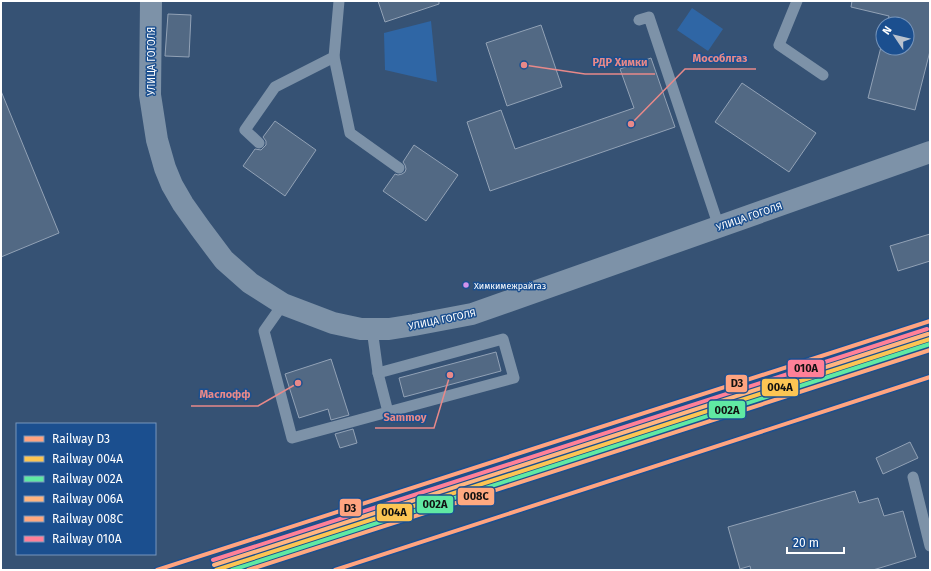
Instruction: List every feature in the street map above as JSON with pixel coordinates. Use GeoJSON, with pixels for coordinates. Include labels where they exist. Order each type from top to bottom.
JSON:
{"type":"FeatureCollection","features":[{"type":"Feature","properties":{"kind":"street","name":"УЛИЦА ГОГОЛЯ"},"geometry":{"type":"LineString","coordinates":[[151,1],[150,95],[157,140],[172,185],[183,204],[224,260],[250,283],[283,304],[333,323],[361,329],[389,329],[414,326],[472,314],[930,152]]}},
{"type":"Feature","properties":{"kind":"lane"},"geometry":{"type":"LineString","coordinates":[[340,1],[334,57],[350,133],[399,168]]}},
{"type":"Feature","properties":{"kind":"lane"},"geometry":{"type":"LineString","coordinates":[[797,1],[779,45],[823,75]]}},
{"type":"Feature","properties":{"kind":"lane"},"geometry":{"type":"LineString","coordinates":[[639,20],[649,16],[719,227]]}},
{"type":"Feature","properties":{"kind":"lane"},"geometry":{"type":"LineString","coordinates":[[259,144],[244,130],[275,87],[334,57]]}},
{"type":"Feature","properties":{"kind":"lane"},"geometry":{"type":"LineString","coordinates":[[283,304],[264,331],[292,438],[514,378],[503,339],[378,373]]}},
{"type":"Feature","properties":{"kind":"lane"},"geometry":{"type":"LineString","coordinates":[[372,329],[378,373],[388,412]]}},
{"type":"Feature","properties":{"kind":"lane"},"geometry":{"type":"LineString","coordinates":[[913,477],[930,546]]}},
{"type":"Feature","properties":{"kind":"shaded area"},"geometry":{"type":"Polygon","coordinates":[[[692,8],[723,29],[708,51],[677,30],[692,8]]]}},
{"type":"Feature","properties":{"kind":"shaded area"},"geometry":{"type":"Polygon","coordinates":[[[431,21],[437,82],[385,70],[384,33],[431,21]]]}},
{"type":"Feature","properties":{"kind":"building"},"geometry":{"type":"Polygon","coordinates":[[[378,1],[439,1],[439,4],[385,22],[378,1]]]}},
{"type":"Feature","properties":{"kind":"building"},"geometry":{"type":"Polygon","coordinates":[[[852,1],[930,1],[930,51],[915,110],[868,98],[879,56],[915,56],[915,16],[889,16],[851,7],[852,1]]]}},
{"type":"Feature","properties":{"kind":"building"},"geometry":{"type":"Polygon","coordinates":[[[168,14],[191,15],[189,57],[165,56],[168,14]]]}},
{"type":"Feature","properties":{"kind":"building"},"geometry":{"type":"Polygon","coordinates":[[[541,25],[562,87],[507,106],[486,43],[541,25]]]}},
{"type":"Feature","properties":{"kind":"building"},"geometry":{"type":"Polygon","coordinates":[[[651,58],[675,127],[490,191],[467,122],[501,110],[515,149],[634,108],[620,69],[651,58]]]}},
{"type":"Feature","properties":{"kind":"building"},"geometry":{"type":"Polygon","coordinates":[[[742,83],[816,133],[789,172],[715,122],[742,83]]]}},
{"type":"Feature","properties":{"kind":"building"},"geometry":{"type":"Polygon","coordinates":[[[1,91],[59,233],[1,257],[1,91]]]}},
{"type":"Feature","properties":{"kind":"building"},"geometry":{"type":"Polygon","coordinates":[[[275,121],[316,150],[285,196],[243,166],[255,149],[261,150],[266,145],[266,141],[263,137],[275,121]]]}},
{"type":"Feature","properties":{"kind":"building"},"geometry":{"type":"Polygon","coordinates":[[[414,145],[458,175],[426,221],[383,191],[395,174],[398,175],[405,172],[406,169],[403,162],[414,145]]]}},
{"type":"Feature","properties":{"kind":"building"},"geometry":{"type":"Polygon","coordinates":[[[930,234],[930,261],[898,271],[890,246],[930,234]]]}},
{"type":"Feature","properties":{"kind":"building"},"geometry":{"type":"Polygon","coordinates":[[[496,352],[501,371],[404,397],[399,378],[496,352]]]}},
{"type":"Feature","properties":{"kind":"building"},"geometry":{"type":"Polygon","coordinates":[[[331,359],[349,415],[331,420],[328,409],[299,418],[285,374],[331,359]]]}},
{"type":"Feature","properties":{"kind":"building"},"geometry":{"type":"Polygon","coordinates":[[[353,429],[357,443],[340,448],[335,434],[353,429]]]}},
{"type":"Feature","properties":{"kind":"building"},"geometry":{"type":"Polygon","coordinates":[[[910,442],[918,458],[883,474],[876,458],[910,442]]]}},
{"type":"Feature","properties":{"kind":"building"},"geometry":{"type":"Polygon","coordinates":[[[855,491],[859,503],[878,498],[884,516],[903,511],[916,557],[873,570],[751,570],[750,566],[740,569],[728,527],[855,491]]]}},
{"type":"Feature","properties":{"kind":"rail line","name":"D3"},"geometry":{"type":"LineString","coordinates":[[157,570],[930,321]]}},
{"type":"Feature","properties":{"kind":"rail line","name":"010А"},"geometry":{"type":"LineString","coordinates":[[213,560],[927,329]]}},
{"type":"Feature","properties":{"kind":"rail line","name":"006А"},"geometry":{"type":"LineString","coordinates":[[214,565],[928,334]]}},
{"type":"Feature","properties":{"kind":"rail line","name":"004А"},"geometry":{"type":"LineString","coordinates":[[216,570],[930,339]]}},
{"type":"Feature","properties":{"kind":"rail line","name":"002А"},"geometry":{"type":"LineString","coordinates":[[232,570],[930,344]]}},
{"type":"Feature","properties":{"kind":"rail line","name":"008С"},"geometry":{"type":"LineString","coordinates":[[248,570],[930,350]]}},
{"type":"Feature","properties":{"kind":"rail line","name":"D3"},"geometry":{"type":"LineString","coordinates":[[335,570],[930,377]]}},
{"type":"Feature","properties":{"kind":"place","name":"РДР Химки"},"geometry":{"type":"Point","coordinates":[524,65]}},
{"type":"Feature","properties":{"kind":"place","name":"Мособлгаз"},"geometry":{"type":"Point","coordinates":[631,124]}},
{"type":"Feature","properties":{"kind":"place","name":"Химкимежрайгаз"},"geometry":{"type":"Point","coordinates":[466,285]}},
{"type":"Feature","properties":{"kind":"place","name":"Sammoy"},"geometry":{"type":"Point","coordinates":[450,375]}},
{"type":"Feature","properties":{"kind":"place","name":"Маслофф"},"geometry":{"type":"Point","coordinates":[298,383]}}]}
